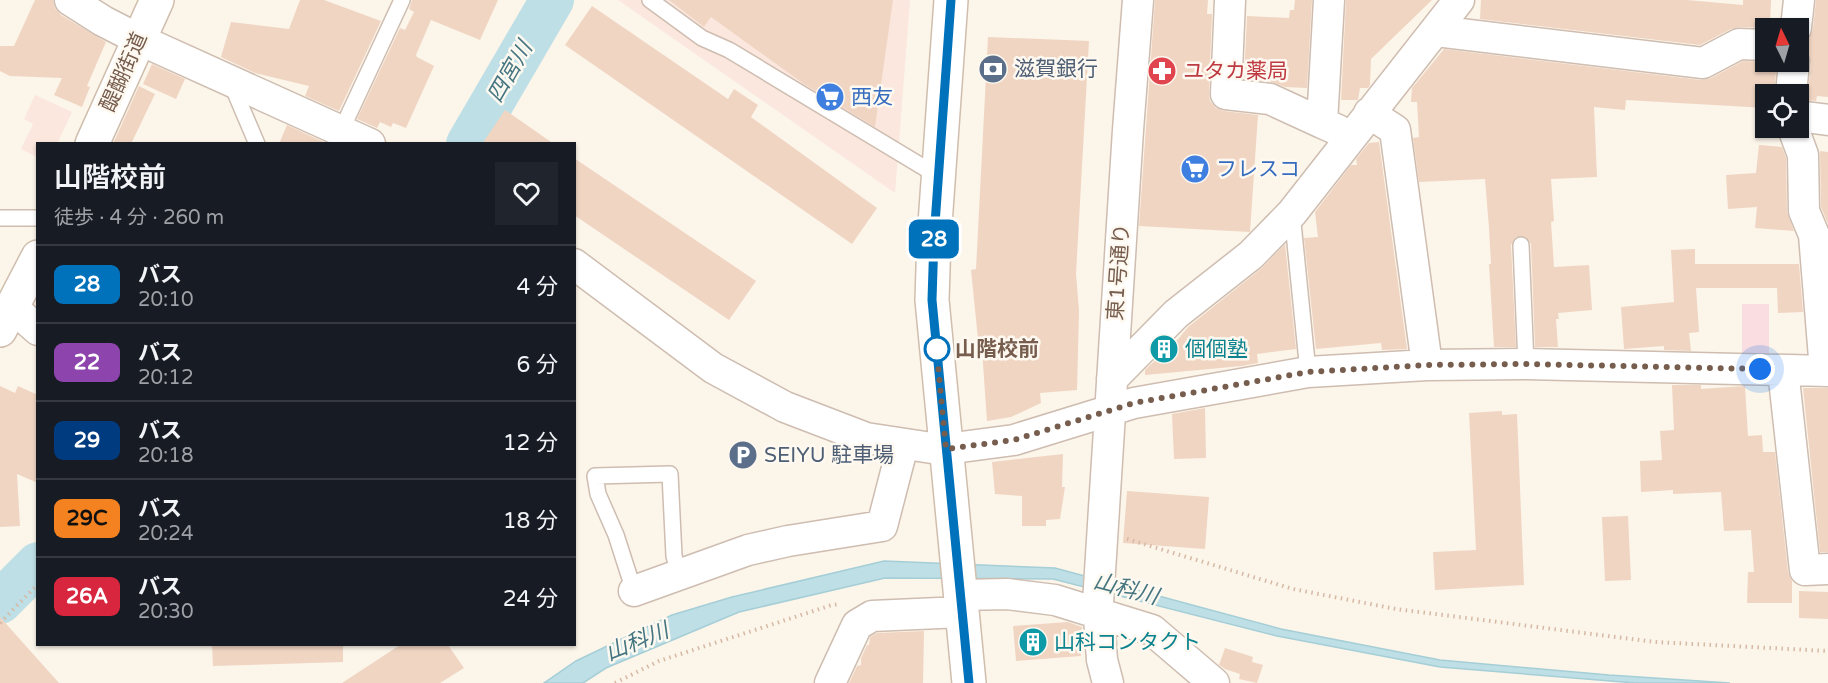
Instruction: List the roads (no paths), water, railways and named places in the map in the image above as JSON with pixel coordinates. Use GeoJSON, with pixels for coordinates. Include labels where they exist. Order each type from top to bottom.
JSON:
{"type":"FeatureCollection","features":[{"type":"Feature","properties":{"kind":"street"},"geometry":{"type":"LineString","coordinates":[[70,0],[138,39],[366,142]]}},
{"type":"Feature","properties":{"kind":"street","name":"醍醐街道"},"geometry":{"type":"LineString","coordinates":[[93,142],[138,39],[158,0]]}},
{"type":"Feature","properties":{"kind":"street"},"geometry":{"type":"LineString","coordinates":[[951,0],[934,238],[932,300],[969,683]]}},
{"type":"Feature","properties":{"kind":"street","name":"東1号通り"},"geometry":{"type":"LineString","coordinates":[[1108,683],[1102,660],[1098,609],[1138,0]]}},
{"type":"Feature","properties":{"kind":"street"},"geometry":{"type":"LineString","coordinates":[[1230,0],[1226,94],[1269,99],[1351,136]]}},
{"type":"Feature","properties":{"kind":"street"},"geometry":{"type":"LineString","coordinates":[[1322,123],[1329,0]]}},
{"type":"Feature","properties":{"kind":"street"},"geometry":{"type":"LineString","coordinates":[[1112,379],[1176,315],[1251,255],[1292,213],[1460,0]]}},
{"type":"Feature","properties":{"kind":"street"},"geometry":{"type":"LineString","coordinates":[[1798,18],[1799,0]]}},
{"type":"Feature","properties":{"kind":"street"},"geometry":{"type":"LineString","coordinates":[[1436,31],[1703,63],[1739,44],[1755,45]]}},
{"type":"Feature","properties":{"kind":"street"},"geometry":{"type":"LineString","coordinates":[[1369,113],[1395,130],[1427,365]]}},
{"type":"Feature","properties":{"kind":"street"},"geometry":{"type":"LineString","coordinates":[[1809,117],[1828,120]]}},
{"type":"Feature","properties":{"kind":"street"},"geometry":{"type":"LineString","coordinates":[[576,265],[714,368],[785,407],[866,438],[903,445],[946,449],[1014,440],[1134,403],[1308,372],[1427,365],[1526,364],[1826,370],[1821,236],[1804,211],[1803,155],[1797,138]]}},
{"type":"Feature","properties":{"kind":"street"},"geometry":{"type":"LineString","coordinates":[[36,260],[4,310],[36,329]]}},
{"type":"Feature","properties":{"kind":"street"},"geometry":{"type":"LineString","coordinates":[[1783,370],[1804,570],[1828,569]]}},
{"type":"Feature","properties":{"kind":"street"},"geometry":{"type":"LineString","coordinates":[[634,591],[748,549],[882,526],[903,445]]}},
{"type":"Feature","properties":{"kind":"street"},"geometry":{"type":"LineString","coordinates":[[830,683],[857,625],[872,616],[961,598],[1007,594],[1055,600],[1098,609],[1152,630],[1214,683]]}},
{"type":"Feature","properties":{"kind":"lane"},"geometry":{"type":"LineString","coordinates":[[341,131],[402,0]]}},
{"type":"Feature","properties":{"kind":"lane"},"geometry":{"type":"LineString","coordinates":[[650,0],[702,38],[729,50],[938,176]]}},
{"type":"Feature","properties":{"kind":"lane"},"geometry":{"type":"LineString","coordinates":[[229,80],[256,142]]}},
{"type":"Feature","properties":{"kind":"lane"},"geometry":{"type":"LineString","coordinates":[[1292,213],[1308,372]]}},
{"type":"Feature","properties":{"kind":"lane"},"geometry":{"type":"LineString","coordinates":[[0,218],[36,218]]}},
{"type":"Feature","properties":{"kind":"lane"},"geometry":{"type":"LineString","coordinates":[[1521,245],[1526,364]]}},
{"type":"Feature","properties":{"kind":"lane"},"geometry":{"type":"LineString","coordinates":[[634,591],[616,535],[598,494],[595,476],[670,474],[674,556],[680,574]]}},
{"type":"Feature","properties":{"kind":"water","name":"山科川"},"geometry":{"type":"Polygon","coordinates":[[[884,561],[1055,568],[1281,629],[1440,660],[1730,683],[1635,683],[1440,667],[1277,636],[1053,579],[885,578],[739,612],[606,668],[583,683],[544,683],[576,661],[672,615],[732,597],[884,561]]]}},
{"type":"Feature","properties":{"kind":"waterway","name":"四宮川"},"geometry":{"type":"LineString","coordinates":[[469,142],[552,0]]}},
{"type":"Feature","properties":{"kind":"waterway","name":"四宮川"},"geometry":{"type":"LineString","coordinates":[[0,602],[36,566]]}},
{"type":"Feature","properties":{"kind":"place","name":"滋賀銀行"},"geometry":{"type":"Point","coordinates":[993,69]}},
{"type":"Feature","properties":{"kind":"place","name":"ユタカ薬局"},"geometry":{"type":"Point","coordinates":[1162,71]}},
{"type":"Feature","properties":{"kind":"place","name":"西友"},"geometry":{"type":"Point","coordinates":[830,97]}},
{"type":"Feature","properties":{"kind":"place","name":"フレスコ"},"geometry":{"type":"Point","coordinates":[1195,169]}},
{"type":"Feature","properties":{"kind":"place","name":"山階校前"},"geometry":{"type":"Point","coordinates":[937,349]}},
{"type":"Feature","properties":{"kind":"place","name":"個個塾"},"geometry":{"type":"Point","coordinates":[1164,349]}},
{"type":"Feature","properties":{"kind":"place","name":"SEIYU 駐車場"},"geometry":{"type":"Point","coordinates":[743,455]}},
{"type":"Feature","properties":{"kind":"place","name":"山科コンタクト"},"geometry":{"type":"Point","coordinates":[1033,642]}}]}
